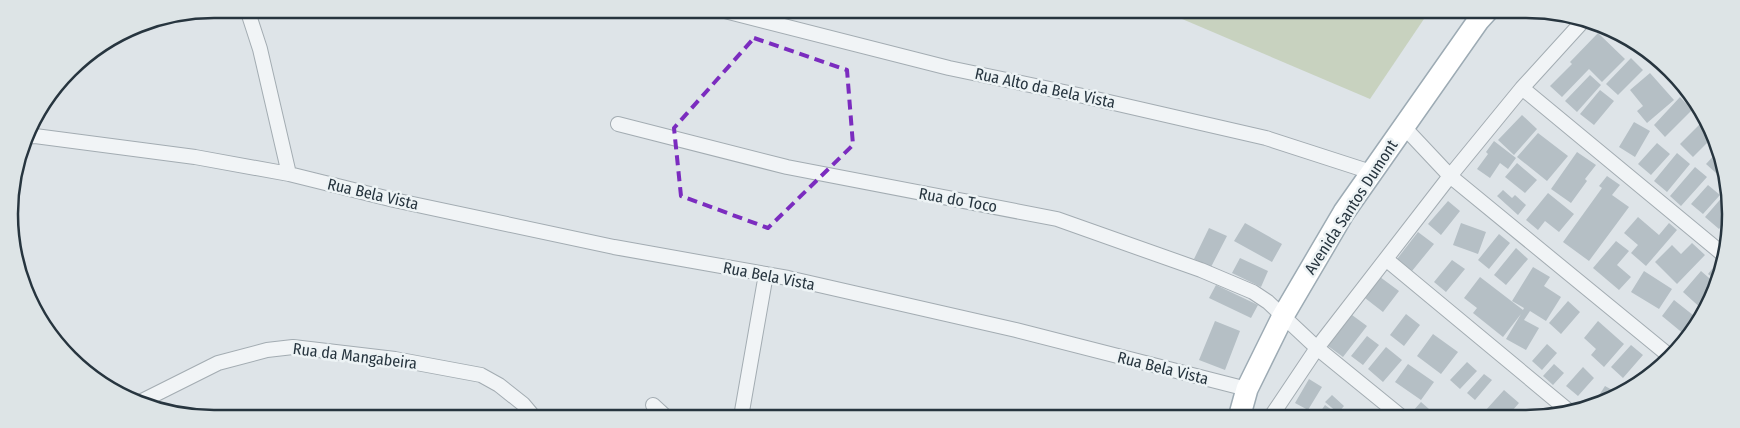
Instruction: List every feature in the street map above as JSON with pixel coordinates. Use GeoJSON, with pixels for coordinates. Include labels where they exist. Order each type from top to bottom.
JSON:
{"type":"FeatureCollection","features":[{"type":"Feature","properties":{"kind":"main road","name":"Avenida Santos Dumont"},"geometry":{"type":"LineString","coordinates":[[1241,410],[1246,389],[1283,316],[1344,212],[1481,18]]}},
{"type":"Feature","properties":{"kind":"street"},"geometry":{"type":"LineString","coordinates":[[250,18],[262,57],[289,174]]}},
{"type":"Feature","properties":{"kind":"street","name":"Rua Alto da Bela Vista"},"geometry":{"type":"LineString","coordinates":[[752,18],[949,68],[1084,96],[1266,138],[1371,172]]}},
{"type":"Feature","properties":{"kind":"street"},"geometry":{"type":"LineString","coordinates":[[1275,410],[1317,348],[1450,176],[1522,88],[1580,25]]}},
{"type":"Feature","properties":{"kind":"street"},"geometry":{"type":"LineString","coordinates":[[1522,88],[1719,251]]}},
{"type":"Feature","properties":{"kind":"street","name":"Rua do Toco"},"geometry":{"type":"LineString","coordinates":[[618,124],[786,167],[1057,219],[1230,281],[1268,302],[1317,348],[1393,410]]}},
{"type":"Feature","properties":{"kind":"street"},"geometry":{"type":"LineString","coordinates":[[1403,126],[1450,176],[1665,353]]}},
{"type":"Feature","properties":{"kind":"street","name":"Rua Bela Vista"},"geometry":{"type":"LineString","coordinates":[[35,134],[195,157],[289,174],[394,200],[614,247],[766,274],[1016,330],[1246,389]]}},
{"type":"Feature","properties":{"kind":"street"},"geometry":{"type":"LineString","coordinates":[[1386,260],[1564,407]]}},
{"type":"Feature","properties":{"kind":"street"},"geometry":{"type":"LineString","coordinates":[[742,410],[766,274]]}},
{"type":"Feature","properties":{"kind":"street","name":"Rua da Mangabeira"},"geometry":{"type":"LineString","coordinates":[[150,400],[218,363],[267,350],[293,347],[395,360],[481,375],[505,390],[528,410]]}},
{"type":"Feature","properties":{"kind":"street"},"geometry":{"type":"LineString","coordinates":[[653,405],[658,410]]}},
{"type":"Feature","properties":{"kind":"highlighted area"},"geometry":{"type":"Polygon","coordinates":[[[754,38],[847,70],[853,145],[768,228],[681,196],[674,128],[754,38]]]}},
{"type":"Feature","properties":{"kind":"green space"},"geometry":{"type":"Polygon","coordinates":[[[1180,18],[1425,18],[1370,99],[1180,18]]]}},
{"type":"Feature","properties":{"kind":"building"},"geometry":{"type":"Polygon","coordinates":[[[1598,33],[1625,59],[1602,82],[1589,69],[1562,97],[1550,86],[1572,64],[1570,62],[1598,33]]]}},
{"type":"Feature","properties":{"kind":"building"},"geometry":{"type":"Polygon","coordinates":[[[1631,58],[1643,70],[1618,95],[1606,84],[1631,58]]]}},
{"type":"Feature","properties":{"kind":"building"},"geometry":{"type":"Polygon","coordinates":[[[1650,73],[1674,100],[1647,123],[1637,111],[1643,106],[1630,90],[1650,73]]]}},
{"type":"Feature","properties":{"kind":"building"},"geometry":{"type":"Polygon","coordinates":[[[1590,75],[1601,85],[1577,112],[1565,101],[1590,75]]]}},
{"type":"Feature","properties":{"kind":"building"},"geometry":{"type":"Polygon","coordinates":[[[1600,90],[1614,101],[1594,125],[1580,114],[1600,90]]]}},
{"type":"Feature","properties":{"kind":"building"},"geometry":{"type":"Polygon","coordinates":[[[1680,97],[1692,110],[1665,137],[1654,125],[1680,97]]]}},
{"type":"Feature","properties":{"kind":"building"},"geometry":{"type":"Polygon","coordinates":[[[1522,115],[1537,129],[1514,155],[1498,140],[1522,115]]]}},
{"type":"Feature","properties":{"kind":"building"},"geometry":{"type":"Polygon","coordinates":[[[1634,122],[1650,131],[1635,157],[1619,147],[1634,122]]]}},
{"type":"Feature","properties":{"kind":"building"},"geometry":{"type":"Polygon","coordinates":[[[1700,124],[1709,141],[1693,157],[1680,144],[1700,124]]]}},
{"type":"Feature","properties":{"kind":"building"},"geometry":{"type":"Polygon","coordinates":[[[1538,133],[1568,156],[1547,181],[1517,157],[1538,133]]]}},
{"type":"Feature","properties":{"kind":"building"},"geometry":{"type":"Polygon","coordinates":[[[1494,141],[1516,158],[1508,169],[1500,163],[1490,178],[1477,169],[1488,154],[1486,152],[1494,141]]]}},
{"type":"Feature","properties":{"kind":"building"},"geometry":{"type":"Polygon","coordinates":[[[1657,143],[1670,154],[1651,175],[1638,164],[1657,143]]]}},
{"type":"Feature","properties":{"kind":"building"},"geometry":{"type":"Polygon","coordinates":[[[1577,152],[1596,165],[1571,203],[1551,189],[1577,152]]]}},
{"type":"Feature","properties":{"kind":"building"},"geometry":{"type":"Polygon","coordinates":[[[1677,153],[1690,164],[1667,192],[1654,181],[1677,153]]]}},
{"type":"Feature","properties":{"kind":"building"},"geometry":{"type":"Polygon","coordinates":[[[1714,156],[1718,171],[1716,173],[1706,164],[1714,156]]]}},
{"type":"Feature","properties":{"kind":"building"},"geometry":{"type":"Polygon","coordinates":[[[1517,163],[1537,180],[1525,193],[1505,177],[1517,163]]]}},
{"type":"Feature","properties":{"kind":"building"},"geometry":{"type":"Polygon","coordinates":[[[1695,167],[1707,177],[1681,206],[1670,196],[1695,167]]]}},
{"type":"Feature","properties":{"kind":"building"},"geometry":{"type":"Polygon","coordinates":[[[1607,176],[1620,185],[1612,195],[1629,207],[1589,261],[1563,242],[1602,188],[1599,186],[1607,176]]]}},
{"type":"Feature","properties":{"kind":"building"},"geometry":{"type":"Polygon","coordinates":[[[1708,185],[1720,195],[1703,214],[1691,204],[1708,185]]]}},
{"type":"Feature","properties":{"kind":"building"},"geometry":{"type":"Polygon","coordinates":[[[1503,190],[1512,198],[1515,195],[1526,205],[1518,215],[1497,196],[1503,190]]]}},
{"type":"Feature","properties":{"kind":"building"},"geometry":{"type":"Polygon","coordinates":[[[1548,193],[1574,214],[1559,232],[1545,221],[1538,230],[1526,220],[1548,193]]]}},
{"type":"Feature","properties":{"kind":"building"},"geometry":{"type":"Polygon","coordinates":[[[1722,198],[1722,225],[1719,229],[1705,217],[1722,198]]]}},
{"type":"Feature","properties":{"kind":"building"},"geometry":{"type":"Polygon","coordinates":[[[1448,201],[1460,211],[1441,235],[1428,224],[1448,201]]]}},
{"type":"Feature","properties":{"kind":"building"},"geometry":{"type":"Polygon","coordinates":[[[1638,217],[1659,235],[1669,223],[1677,230],[1646,266],[1631,253],[1638,245],[1624,233],[1638,217]]]}},
{"type":"Feature","properties":{"kind":"building"},"geometry":{"type":"Polygon","coordinates":[[[1245,223],[1282,244],[1272,262],[1234,241],[1245,223]]]}},
{"type":"Feature","properties":{"kind":"building"},"geometry":{"type":"Polygon","coordinates":[[[1461,223],[1486,232],[1478,254],[1453,245],[1461,223]]]}},
{"type":"Feature","properties":{"kind":"building"},"geometry":{"type":"Polygon","coordinates":[[[1209,228],[1227,236],[1211,267],[1194,259],[1209,228]]]}},
{"type":"Feature","properties":{"kind":"building"},"geometry":{"type":"Polygon","coordinates":[[[1418,232],[1434,244],[1412,271],[1397,259],[1418,232]]]}},
{"type":"Feature","properties":{"kind":"building"},"geometry":{"type":"Polygon","coordinates":[[[1499,234],[1510,243],[1489,269],[1478,260],[1499,234]]]}},
{"type":"Feature","properties":{"kind":"building"},"geometry":{"type":"Polygon","coordinates":[[[1616,241],[1629,251],[1617,265],[1631,277],[1619,290],[1593,268],[1616,241]]]}},
{"type":"Feature","properties":{"kind":"building"},"geometry":{"type":"Polygon","coordinates":[[[1692,243],[1705,255],[1677,284],[1655,262],[1672,245],[1681,254],[1692,243]]]}},
{"type":"Feature","properties":{"kind":"building"},"geometry":{"type":"Polygon","coordinates":[[[1516,248],[1528,259],[1506,285],[1494,275],[1516,248]]]}},
{"type":"Feature","properties":{"kind":"building"},"geometry":{"type":"Polygon","coordinates":[[[1240,258],[1268,271],[1261,287],[1232,273],[1240,258]]]}},
{"type":"Feature","properties":{"kind":"building"},"geometry":{"type":"Polygon","coordinates":[[[1452,260],[1465,269],[1446,292],[1434,282],[1452,260]]]}},
{"type":"Feature","properties":{"kind":"building"},"geometry":{"type":"Polygon","coordinates":[[[1716,264],[1712,277],[1708,274],[1716,264]]]}},
{"type":"Feature","properties":{"kind":"building"},"geometry":{"type":"Polygon","coordinates":[[[1533,267],[1550,277],[1544,286],[1561,297],[1546,321],[1530,311],[1524,320],[1539,328],[1526,350],[1506,339],[1521,314],[1503,337],[1473,313],[1477,308],[1464,298],[1480,277],[1523,310],[1524,308],[1512,301],[1533,267]]]}},
{"type":"Feature","properties":{"kind":"building"},"geometry":{"type":"Polygon","coordinates":[[[1644,271],[1672,289],[1659,309],[1631,292],[1644,271]]]}},
{"type":"Feature","properties":{"kind":"building"},"geometry":{"type":"Polygon","coordinates":[[[1701,271],[1711,280],[1699,306],[1683,292],[1701,271]]]}},
{"type":"Feature","properties":{"kind":"building"},"geometry":{"type":"Polygon","coordinates":[[[1380,277],[1399,291],[1383,312],[1365,298],[1380,277]]]}},
{"type":"Feature","properties":{"kind":"building"},"geometry":{"type":"Polygon","coordinates":[[[1216,285],[1258,305],[1251,318],[1209,298],[1216,285]]]}},
{"type":"Feature","properties":{"kind":"building"},"geometry":{"type":"Polygon","coordinates":[[[1674,300],[1694,316],[1683,333],[1662,316],[1674,300]]]}},
{"type":"Feature","properties":{"kind":"building"},"geometry":{"type":"Polygon","coordinates":[[[1568,301],[1580,312],[1561,334],[1549,323],[1568,301]]]}},
{"type":"Feature","properties":{"kind":"building"},"geometry":{"type":"Polygon","coordinates":[[[1406,314],[1420,325],[1404,346],[1390,335],[1406,314]]]}},
{"type":"Feature","properties":{"kind":"building"},"geometry":{"type":"Polygon","coordinates":[[[1352,315],[1367,326],[1343,357],[1328,346],[1352,315]]]}},
{"type":"Feature","properties":{"kind":"building"},"geometry":{"type":"Polygon","coordinates":[[[1215,321],[1240,331],[1225,370],[1199,360],[1215,321]]]}},
{"type":"Feature","properties":{"kind":"building"},"geometry":{"type":"Polygon","coordinates":[[[1598,321],[1624,344],[1604,367],[1591,355],[1596,349],[1584,338],[1598,321]]]}},
{"type":"Feature","properties":{"kind":"building"},"geometry":{"type":"Polygon","coordinates":[[[1433,334],[1458,352],[1441,374],[1417,356],[1433,334]]]}},
{"type":"Feature","properties":{"kind":"building"},"geometry":{"type":"Polygon","coordinates":[[[1367,336],[1379,345],[1363,365],[1351,356],[1367,336]]]}},
{"type":"Feature","properties":{"kind":"building"},"geometry":{"type":"Polygon","coordinates":[[[1547,344],[1557,353],[1542,370],[1532,361],[1547,344]]]}},
{"type":"Feature","properties":{"kind":"building"},"geometry":{"type":"Polygon","coordinates":[[[1631,345],[1643,355],[1623,378],[1611,367],[1631,345]]]}},
{"type":"Feature","properties":{"kind":"building"},"geometry":{"type":"Polygon","coordinates":[[[1386,347],[1402,360],[1383,382],[1368,369],[1386,347]]]}},
{"type":"Feature","properties":{"kind":"building"},"geometry":{"type":"Polygon","coordinates":[[[1467,362],[1477,371],[1460,389],[1450,380],[1467,362]]]}},
{"type":"Feature","properties":{"kind":"building"},"geometry":{"type":"Polygon","coordinates":[[[1408,364],[1434,382],[1421,400],[1395,382],[1408,364]]]}},
{"type":"Feature","properties":{"kind":"building"},"geometry":{"type":"Polygon","coordinates":[[[1554,364],[1564,373],[1553,385],[1543,376],[1554,364]]]}},
{"type":"Feature","properties":{"kind":"building"},"geometry":{"type":"Polygon","coordinates":[[[1583,367],[1594,378],[1578,396],[1566,386],[1583,367]]]}},
{"type":"Feature","properties":{"kind":"building"},"geometry":{"type":"Polygon","coordinates":[[[1484,374],[1492,380],[1475,400],[1467,393],[1484,374]]]}},
{"type":"Feature","properties":{"kind":"building"},"geometry":{"type":"Polygon","coordinates":[[[1309,379],[1322,387],[1308,410],[1295,403],[1309,379]]]}},
{"type":"Feature","properties":{"kind":"building"},"geometry":{"type":"Polygon","coordinates":[[[1605,386],[1613,390],[1601,396],[1598,397],[1605,386]]]}},
{"type":"Feature","properties":{"kind":"building"},"geometry":{"type":"Polygon","coordinates":[[[1504,390],[1519,403],[1513,410],[1486,410],[1504,390]]]}},
{"type":"Feature","properties":{"kind":"building"},"geometry":{"type":"Polygon","coordinates":[[[1332,395],[1344,406],[1341,410],[1334,410],[1325,402],[1332,395]]]}},
{"type":"Feature","properties":{"kind":"building"},"geometry":{"type":"Polygon","coordinates":[[[1421,402],[1430,410],[1414,410],[1421,402]]]}},
{"type":"Feature","properties":{"kind":"building"},"geometry":{"type":"Polygon","coordinates":[[[1325,405],[1332,410],[1322,410],[1325,405]]]}}]}
